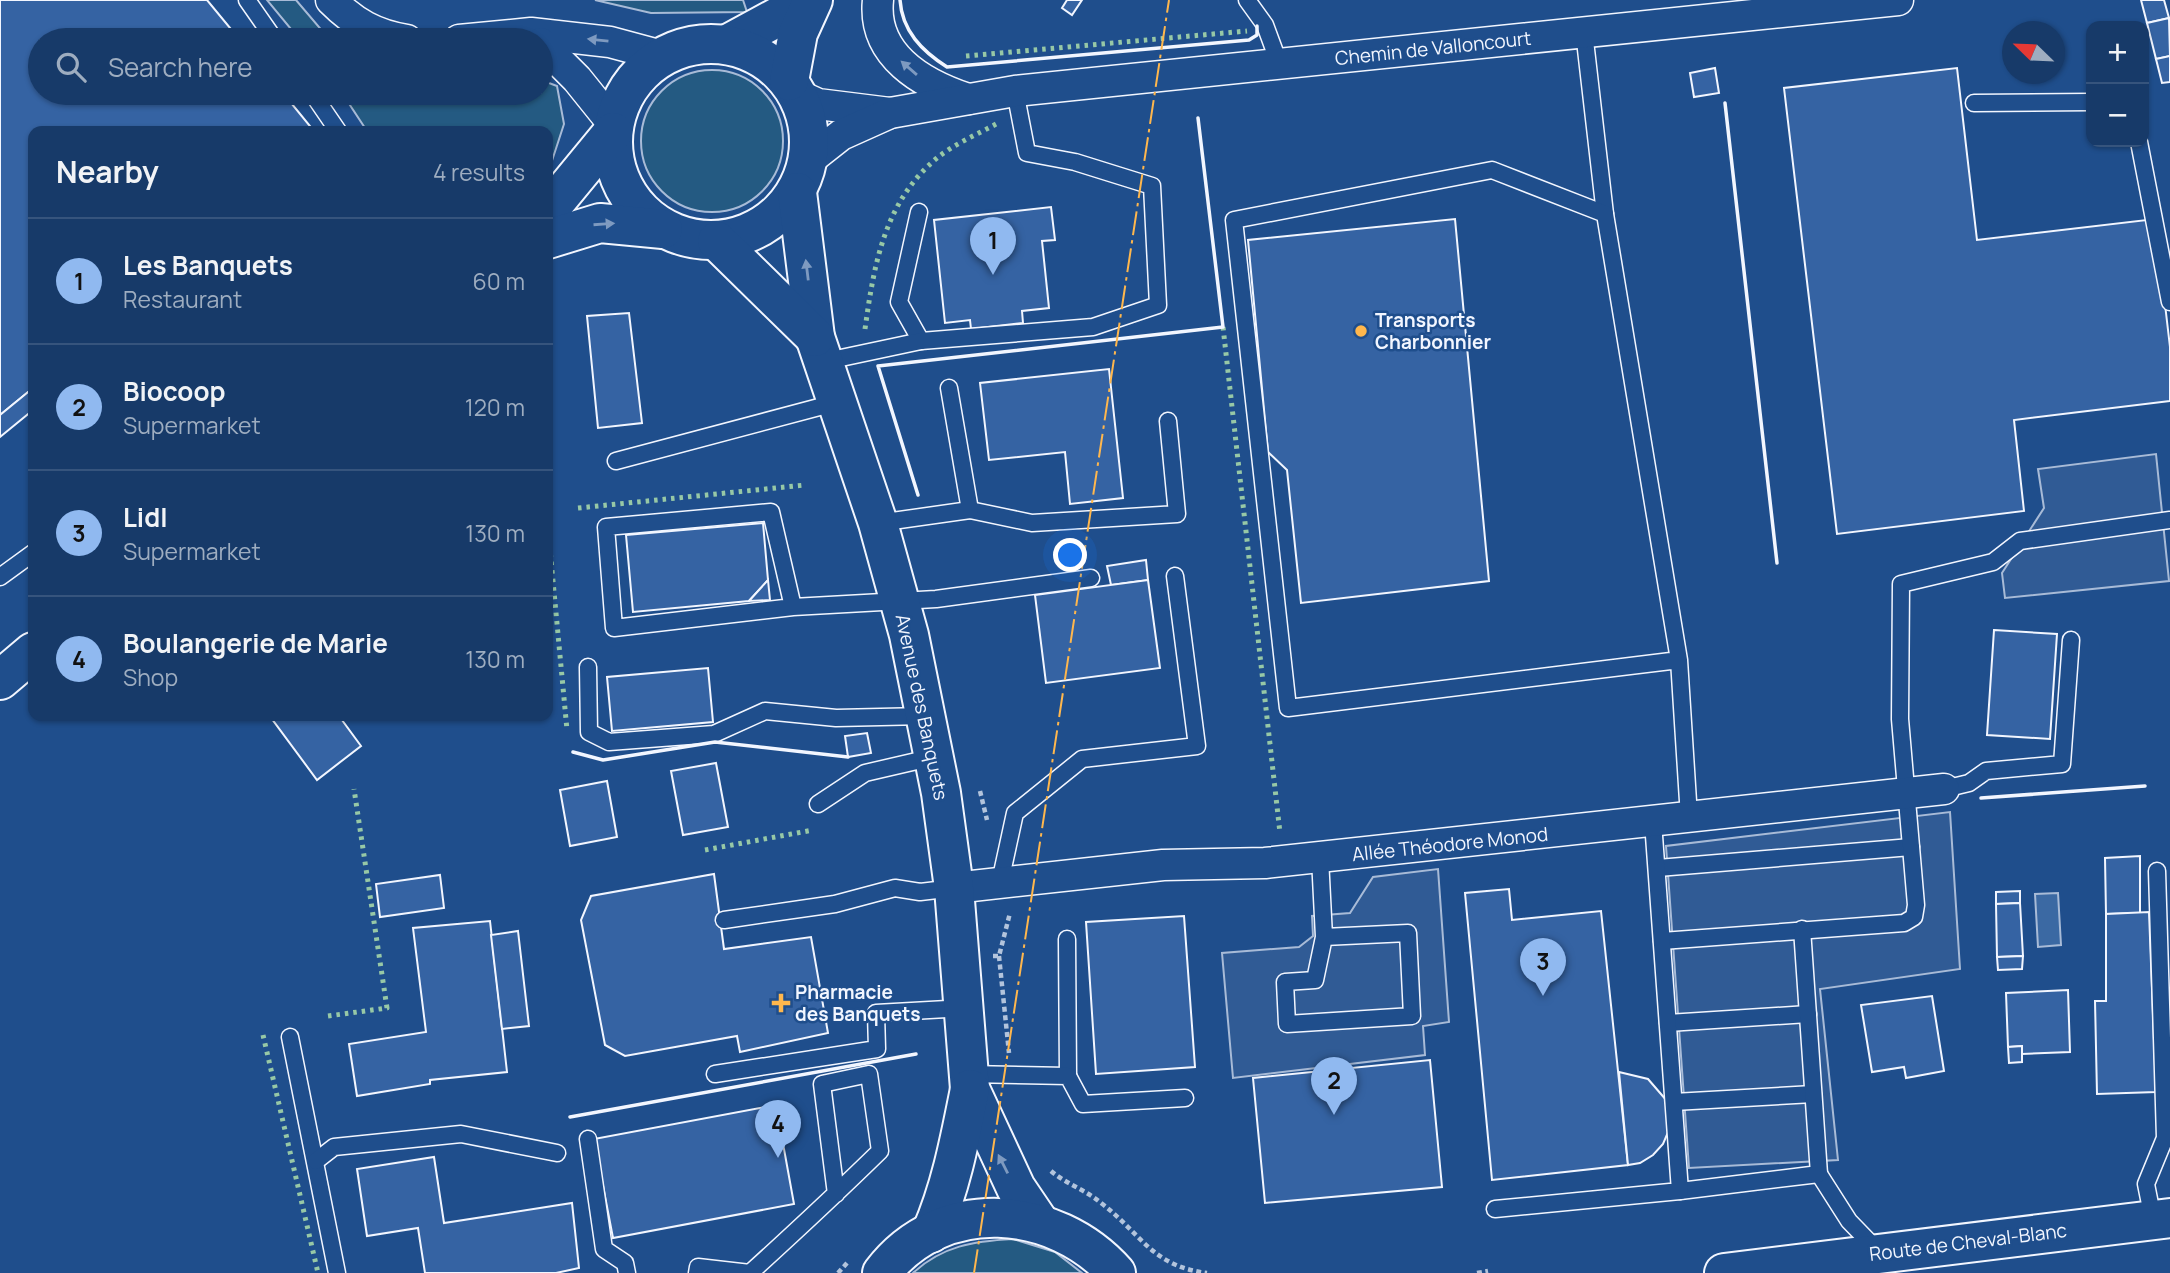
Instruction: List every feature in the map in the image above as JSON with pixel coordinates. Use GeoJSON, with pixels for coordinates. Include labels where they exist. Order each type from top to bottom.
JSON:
{"type":"FeatureCollection","features":[{"type":"Feature","properties":{"kind":"street"},"geometry":{"type":"LineString","coordinates":[[331,0],[352,22],[366,28]]}},
{"type":"Feature","properties":{"kind":"street"},"geometry":{"type":"LineString","coordinates":[[728,44],[811,0]]}},
{"type":"Feature","properties":{"kind":"street"},"geometry":{"type":"LineString","coordinates":[[793,88],[797,33],[811,0]]}},
{"type":"Feature","properties":{"kind":"street","name":"Chemin de Valloncourt"},"geometry":{"type":"LineString","coordinates":[[878,0],[881,34],[902,64],[932,87],[968,99]]}},
{"type":"Feature","properties":{"kind":"street","name":"Chemin de Valloncourt"},"geometry":{"type":"LineString","coordinates":[[802,176],[841,135],[890,113],[1015,90],[1898,0]]}},
{"type":"Feature","properties":{"kind":"street"},"geometry":{"type":"LineString","coordinates":[[553,40],[610,42],[662,56]]}},
{"type":"Feature","properties":{"kind":"street"},"geometry":{"type":"LineString","coordinates":[[553,205],[613,128],[631,85],[662,56],[694,44],[728,44],[751,51],[772,64],[793,88],[809,127],[802,176],[763,226],[717,241],[689,238],[663,229],[600,223],[553,237]]}},
{"type":"Feature","properties":{"kind":"street"},"geometry":{"type":"LineString","coordinates":[[553,55],[577,79],[613,128],[616,170],[634,204],[663,229]]}},
{"type":"Feature","properties":{"kind":"street","name":"Chemin de Valloncourt"},"geometry":{"type":"LineString","coordinates":[[793,88],[818,104],[890,113]]}},
{"type":"Feature","properties":{"kind":"street","name":"Avenue des Banquets"},"geometry":{"type":"LineString","coordinates":[[802,176],[819,350],[877,523],[899,602],[934,757],[954,888],[969,1082],[956,1157],[943,1205],[931,1233]]}},
{"type":"Feature","properties":{"kind":"street","name":"Avenue des Banquets"},"geometry":{"type":"LineString","coordinates":[[717,241],[819,350]]}},
{"type":"Feature","properties":{"kind":"street"},"geometry":{"type":"LineString","coordinates":[[0,680],[28,656]]}},
{"type":"Feature","properties":{"kind":"street","name":"Allée Théodore Monod"},"geometry":{"type":"LineString","coordinates":[[954,888],[1163,865],[1265,863],[1320,858],[1944,789]]}},
{"type":"Feature","properties":{"kind":"street","name":"Avenue des Banquets"},"geometry":{"type":"LineString","coordinates":[[969,1082],[1004,1166],[1039,1222]]}},
{"type":"Feature","properties":{"kind":"street"},"geometry":{"type":"LineString","coordinates":[[869,1264],[908,1248],[931,1233],[966,1221],[1003,1217],[1039,1222],[1071,1236],[1100,1255],[1116,1273]]}},
{"type":"Feature","properties":{"kind":"street","name":"Route de Cheval-Blanc"},"geometry":{"type":"LineString","coordinates":[[1724,1273],[2162,1219]]}},
{"type":"Feature","properties":{"kind":"lane"},"geometry":{"type":"LineString","coordinates":[[247,0],[267,28]]}},
{"type":"Feature","properties":{"kind":"lane"},"geometry":{"type":"LineString","coordinates":[[1247,0],[1265,25],[1279,63]]}},
{"type":"Feature","properties":{"kind":"lane"},"geometry":{"type":"LineString","coordinates":[[1584,32],[1605,214],[1678,660],[1689,817]]}},
{"type":"Feature","properties":{"kind":"lane"},"geometry":{"type":"LineString","coordinates":[[819,350],[1093,327],[1158,305],[1153,186],[1075,162],[1027,153],[1015,90]]}},
{"type":"Feature","properties":{"kind":"lane"},"geometry":{"type":"LineString","coordinates":[[1974,103],[2086,102]]}},
{"type":"Feature","properties":{"kind":"lane"},"geometry":{"type":"LineString","coordinates":[[321,105],[335,126]]}},
{"type":"Feature","properties":{"kind":"lane"},"geometry":{"type":"LineString","coordinates":[[2140,147],[2170,302]]}},
{"type":"Feature","properties":{"kind":"lane"},"geometry":{"type":"LineString","coordinates":[[1605,214],[1492,170],[1234,220],[1288,708],[1678,660]]}},
{"type":"Feature","properties":{"kind":"lane"},"geometry":{"type":"LineString","coordinates":[[919,212],[899,302],[921,341]]}},
{"type":"Feature","properties":{"kind":"lane"},"geometry":{"type":"LineString","coordinates":[[949,388],[970,510]]}},
{"type":"Feature","properties":{"kind":"lane"},"geometry":{"type":"LineString","coordinates":[[616,461],[838,402]]}},
{"type":"Feature","properties":{"kind":"lane"},"geometry":{"type":"LineString","coordinates":[[877,523],[970,510],[1032,523],[1177,514],[1167,421]]}},
{"type":"Feature","properties":{"kind":"lane"},"geometry":{"type":"LineString","coordinates":[[793,607],[771,512],[606,527],[614,628],[793,607],[899,602],[1091,578]]}},
{"type":"Feature","properties":{"kind":"lane"},"geometry":{"type":"LineString","coordinates":[[1662,941],[1904,923],[1914,917],[1916,905],[1904,794],[1900,719],[1900,584],[1993,562],[2020,541],[2170,520]]}},
{"type":"Feature","properties":{"kind":"lane"},"geometry":{"type":"LineString","coordinates":[[0,577],[28,557]]}},
{"type":"Feature","properties":{"kind":"lane"},"geometry":{"type":"LineString","coordinates":[[1000,881],[1015,813],[1082,759],[1197,746],[1175,576]]}},
{"type":"Feature","properties":{"kind":"lane"},"geometry":{"type":"LineString","coordinates":[[1944,789],[1969,783],[1986,771],[2063,764],[2071,640]]}},
{"type":"Feature","properties":{"kind":"lane"},"geometry":{"type":"LineString","coordinates":[[588,667],[589,732],[608,742],[714,734],[765,711],[836,718],[925,716]]}},
{"type":"Feature","properties":{"kind":"lane"},"geometry":{"type":"LineString","coordinates":[[818,804],[865,773],[934,757]]}},
{"type":"Feature","properties":{"kind":"lane"},"geometry":{"type":"LineString","coordinates":[[1653,822],[1681,1191]]}},
{"type":"Feature","properties":{"kind":"lane"},"geometry":{"type":"LineString","coordinates":[[1658,869],[1911,847]]}},
{"type":"Feature","properties":{"kind":"lane"},"geometry":{"type":"LineString","coordinates":[[1320,858],[1324,937],[1315,981],[1284,982],[1287,1024],[1412,1016],[1408,933],[1324,937]]}},
{"type":"Feature","properties":{"kind":"lane"},"geometry":{"type":"LineString","coordinates":[[2157,871],[2165,1139],[2147,1184],[2162,1219]]}},
{"type":"Feature","properties":{"kind":"lane"},"geometry":{"type":"LineString","coordinates":[[724,920],[835,904],[895,888],[920,892],[954,888]]}},
{"type":"Feature","properties":{"kind":"lane"},"geometry":{"type":"LineString","coordinates":[[1802,929],[1819,1174],[1849,1221],[1880,1254]]}},
{"type":"Feature","properties":{"kind":"lane"},"geometry":{"type":"LineString","coordinates":[[1067,939],[1068,1076],[1083,1104],[1185,1098]]}},
{"type":"Feature","properties":{"kind":"lane"},"geometry":{"type":"LineString","coordinates":[[715,1074],[877,1049],[876,1013],[965,1008]]}},
{"type":"Feature","properties":{"kind":"lane"},"geometry":{"type":"LineString","coordinates":[[1668,1023],[1808,1014]]}},
{"type":"Feature","properties":{"kind":"lane"},"geometry":{"type":"LineString","coordinates":[[290,1037],[337,1273]]}},
{"type":"Feature","properties":{"kind":"lane"},"geometry":{"type":"LineString","coordinates":[[697,1273],[698,1267],[750,1273],[836,1194],[880,1151],[869,1074],[822,1084],[836,1194]]}},
{"type":"Feature","properties":{"kind":"lane"},"geometry":{"type":"LineString","coordinates":[[969,1082],[1012,1077],[1068,1076]]}},
{"type":"Feature","properties":{"kind":"lane"},"geometry":{"type":"LineString","coordinates":[[1674,1102],[1813,1094]]}},
{"type":"Feature","properties":{"kind":"lane"},"geometry":{"type":"LineString","coordinates":[[316,1161],[334,1147],[461,1134],[557,1153]]}},
{"type":"Feature","properties":{"kind":"lane"},"geometry":{"type":"LineString","coordinates":[[588,1139],[604,1249],[625,1263],[627,1273]]}},
{"type":"Feature","properties":{"kind":"lane"},"geometry":{"type":"LineString","coordinates":[[1495,1209],[1819,1174]]}},
{"type":"Feature","properties":{"kind":"path"},"geometry":{"type":"LineString","coordinates":[[999,956],[1012,1077]]}},
{"type":"Feature","properties":{"kind":"path"},"geometry":{"type":"LineString","coordinates":[[1046,1165],[1053,1173],[1102,1203],[1141,1244],[1168,1264],[1207,1273]]}},
{"type":"Feature","properties":{"kind":"path"},"geometry":{"type":"LineString","coordinates":[[838,1273],[869,1264]]}},
{"type":"Feature","properties":{"kind":"path"},"geometry":{"type":"LineString","coordinates":[[1477,1273],[1488,1271]]}},
{"type":"Feature","properties":{"kind":"shaded area"},"geometry":{"type":"Polygon","coordinates":[[[267,0],[296,0],[320,28],[290,28],[267,0]]]}},
{"type":"Feature","properties":{"kind":"shaded area"},"geometry":{"type":"Polygon","coordinates":[[[595,0],[743,0],[747,12],[651,13],[595,0]]]}},
{"type":"Feature","properties":{"kind":"shaded area"},"geometry":{"type":"Polygon","coordinates":[[[712,70],[739,76],[762,91],[777,114],[783,141],[777,168],[762,191],[739,206],[712,212],[685,206],[662,191],[647,168],[641,141],[647,114],[662,91],[685,76],[712,70]]]}},
{"type":"Feature","properties":{"kind":"shaded area"},"geometry":{"type":"Polygon","coordinates":[[[553,84],[557,86],[564,124],[553,158],[553,126],[364,126],[350,105],[553,105],[553,84]]]}},
{"type":"Feature","properties":{"kind":"shaded area"},"geometry":{"type":"Polygon","coordinates":[[[2156,454],[2169,581],[2005,598],[2002,573],[2044,508],[2038,469],[2156,454]]]}},
{"type":"Feature","properties":{"kind":"shaded area"},"geometry":{"type":"Polygon","coordinates":[[[1950,812],[1960,969],[1820,989],[1838,1160],[1689,1168],[1666,846],[1950,812]]]}},
{"type":"Feature","properties":{"kind":"shaded area"},"geometry":{"type":"Polygon","coordinates":[[[1438,869],[1449,1022],[1423,1026],[1425,1055],[1233,1078],[1222,953],[1299,947],[1313,936],[1312,916],[1350,913],[1373,877],[1438,869]]]}},
{"type":"Feature","properties":{"kind":"shaded area"},"geometry":{"type":"Polygon","coordinates":[[[2058,893],[2061,945],[2038,947],[2035,894],[2058,893]]]}},
{"type":"Feature","properties":{"kind":"shaded area"},"geometry":{"type":"Polygon","coordinates":[[[1013,1239],[1055,1252],[1082,1273],[913,1273],[947,1251],[985,1241],[1013,1239]]]}},
{"type":"Feature","properties":{"kind":"building"},"geometry":{"type":"Polygon","coordinates":[[[0,0],[207,0],[230,28],[28,28],[28,105],[293,105],[310,126],[28,126],[28,392],[0,415],[0,0]]]}},
{"type":"Feature","properties":{"kind":"building"},"geometry":{"type":"Polygon","coordinates":[[[1067,0],[1082,0],[1072,15],[1062,8],[1067,0]]]}},
{"type":"Feature","properties":{"kind":"building"},"geometry":{"type":"Polygon","coordinates":[[[2141,0],[2164,0],[2169,18],[2146,21],[2141,0]]]}},
{"type":"Feature","properties":{"kind":"building"},"geometry":{"type":"Polygon","coordinates":[[[2169,18],[2170,56],[2156,59],[2149,23],[2169,18]]]}},
{"type":"Feature","properties":{"kind":"building"},"geometry":{"type":"Polygon","coordinates":[[[2170,56],[2170,82],[2162,83],[2156,59],[2170,56]]]}},
{"type":"Feature","properties":{"kind":"building"},"geometry":{"type":"Polygon","coordinates":[[[1715,68],[1719,93],[1694,97],[1690,73],[1715,68]]]}},
{"type":"Feature","properties":{"kind":"building"},"geometry":{"type":"Polygon","coordinates":[[[1957,68],[1977,240],[2155,219],[2170,347],[2170,401],[2014,420],[2024,511],[1837,534],[1784,88],[1957,68]]]}},
{"type":"Feature","properties":{"kind":"building"},"geometry":{"type":"Polygon","coordinates":[[[1051,207],[1055,240],[1042,241],[1049,308],[1022,311],[1023,323],[971,329],[970,320],[945,323],[934,220],[1051,207]]]}},
{"type":"Feature","properties":{"kind":"building","name":"Transports Charbonnier"},"geometry":{"type":"Polygon","coordinates":[[[1455,219],[1489,581],[1301,603],[1287,470],[1268,452],[1248,240],[1455,219]]]}},
{"type":"Feature","properties":{"kind":"building"},"geometry":{"type":"Polygon","coordinates":[[[629,313],[642,423],[598,428],[587,316],[629,313]]]}},
{"type":"Feature","properties":{"kind":"building"},"geometry":{"type":"Polygon","coordinates":[[[1109,369],[1123,498],[1070,504],[1065,452],[989,460],[980,383],[1109,369]]]}},
{"type":"Feature","properties":{"kind":"building"},"geometry":{"type":"Polygon","coordinates":[[[28,392],[28,414],[0,437],[0,415],[28,392]]]}},
{"type":"Feature","properties":{"kind":"building"},"geometry":{"type":"Polygon","coordinates":[[[763,523],[768,580],[749,601],[633,612],[626,535],[763,523]]]}},
{"type":"Feature","properties":{"kind":"building"},"geometry":{"type":"Polygon","coordinates":[[[1146,560],[1148,580],[1111,585],[1107,566],[1146,560]]]}},
{"type":"Feature","properties":{"kind":"building"},"geometry":{"type":"Polygon","coordinates":[[[768,580],[770,600],[749,601],[768,580]]]}},
{"type":"Feature","properties":{"kind":"building"},"geometry":{"type":"Polygon","coordinates":[[[1148,580],[1160,668],[1046,683],[1035,595],[1148,580]]]}},
{"type":"Feature","properties":{"kind":"building"},"geometry":{"type":"Polygon","coordinates":[[[1994,630],[2057,634],[2050,739],[1987,735],[1994,630]]]}},
{"type":"Feature","properties":{"kind":"building"},"geometry":{"type":"Polygon","coordinates":[[[708,668],[713,722],[612,731],[607,677],[708,668]]]}},
{"type":"Feature","properties":{"kind":"building"},"geometry":{"type":"Polygon","coordinates":[[[273,721],[343,721],[361,746],[317,780],[273,721]]]}},
{"type":"Feature","properties":{"kind":"building"},"geometry":{"type":"Polygon","coordinates":[[[867,733],[871,753],[848,757],[845,736],[867,733]]]}},
{"type":"Feature","properties":{"kind":"building"},"geometry":{"type":"Polygon","coordinates":[[[716,763],[728,827],[683,835],[671,771],[716,763]]]}},
{"type":"Feature","properties":{"kind":"building"},"geometry":{"type":"Polygon","coordinates":[[[607,781],[617,837],[570,846],[560,790],[607,781]]]}},
{"type":"Feature","properties":{"kind":"building"},"geometry":{"type":"Polygon","coordinates":[[[2140,856],[2140,913],[2106,914],[2105,858],[2140,856]]]}},
{"type":"Feature","properties":{"kind":"building"},"geometry":{"type":"Polygon","coordinates":[[[714,874],[724,949],[811,937],[828,1033],[740,1052],[737,1036],[625,1056],[605,1045],[581,920],[591,896],[714,874]]]}},
{"type":"Feature","properties":{"kind":"building"},"geometry":{"type":"Polygon","coordinates":[[[440,875],[444,908],[380,917],[376,884],[440,875]]]}},
{"type":"Feature","properties":{"kind":"building"},"geometry":{"type":"Polygon","coordinates":[[[1509,889],[1512,920],[1601,911],[1628,1165],[1492,1180],[1465,893],[1509,889]]]}},
{"type":"Feature","properties":{"kind":"building"},"geometry":{"type":"Polygon","coordinates":[[[2020,891],[2020,903],[1996,904],[1996,892],[2020,891]]]}},
{"type":"Feature","properties":{"kind":"building"},"geometry":{"type":"Polygon","coordinates":[[[2020,903],[2023,956],[1997,957],[1996,904],[2020,903]]]}},
{"type":"Feature","properties":{"kind":"building"},"geometry":{"type":"Polygon","coordinates":[[[2149,912],[2156,1092],[2097,1094],[2095,1001],[2106,1001],[2106,914],[2149,912]]]}},
{"type":"Feature","properties":{"kind":"building"},"geometry":{"type":"Polygon","coordinates":[[[1184,916],[1195,1067],[1096,1074],[1086,922],[1184,916]]]}},
{"type":"Feature","properties":{"kind":"building"},"geometry":{"type":"Polygon","coordinates":[[[490,921],[507,1072],[430,1080],[430,1084],[357,1096],[349,1044],[426,1032],[413,928],[490,921]]]}},
{"type":"Feature","properties":{"kind":"building"},"geometry":{"type":"Polygon","coordinates":[[[518,931],[529,1026],[502,1029],[491,935],[518,931]]]}},
{"type":"Feature","properties":{"kind":"building"},"geometry":{"type":"Polygon","coordinates":[[[2023,956],[2022,969],[1998,970],[1997,957],[2023,956]]]}},
{"type":"Feature","properties":{"kind":"building"},"geometry":{"type":"Polygon","coordinates":[[[2068,990],[2070,1052],[2022,1054],[2022,1046],[2008,1047],[2006,993],[2068,990]]]}},
{"type":"Feature","properties":{"kind":"building"},"geometry":{"type":"Polygon","coordinates":[[[1932,996],[1944,1071],[1906,1078],[1904,1067],[1872,1072],[1861,1005],[1932,996]]]}},
{"type":"Feature","properties":{"kind":"building"},"geometry":{"type":"Polygon","coordinates":[[[2022,1046],[2022,1062],[2009,1063],[2008,1047],[2022,1046]]]}},
{"type":"Feature","properties":{"kind":"building"},"geometry":{"type":"Polygon","coordinates":[[[1430,1060],[1442,1187],[1265,1203],[1253,1078],[1430,1060]]]}},
{"type":"Feature","properties":{"kind":"building"},"geometry":{"type":"Polygon","coordinates":[[[1619,1072],[1648,1079],[1667,1101],[1669,1130],[1663,1144],[1653,1155],[1640,1163],[1628,1165],[1619,1072]]]}},
{"type":"Feature","properties":{"kind":"building"},"geometry":{"type":"Polygon","coordinates":[[[776,1105],[794,1204],[613,1238],[594,1139],[776,1105]]]}},
{"type":"Feature","properties":{"kind":"building"},"geometry":{"type":"Polygon","coordinates":[[[434,1157],[444,1223],[572,1203],[579,1268],[556,1273],[425,1273],[418,1228],[367,1236],[357,1169],[434,1157]]]}},
{"type":"Feature","properties":{"kind":"hedge"},"geometry":{"type":"LineString","coordinates":[[966,56],[1247,31]]}},
{"type":"Feature","properties":{"kind":"hedge"},"geometry":{"type":"LineString","coordinates":[[865,329],[884,236],[905,194],[919,175],[937,158],[998,123]]}},
{"type":"Feature","properties":{"kind":"hedge"},"geometry":{"type":"LineString","coordinates":[[1223,327],[1280,833]]}},
{"type":"Feature","properties":{"kind":"hedge"},"geometry":{"type":"LineString","coordinates":[[578,508],[805,485]]}},
{"type":"Feature","properties":{"kind":"hedge"},"geometry":{"type":"LineString","coordinates":[[553,581],[567,730]]}},
{"type":"Feature","properties":{"kind":"hedge"},"geometry":{"type":"LineString","coordinates":[[328,1016],[387,1008],[354,789]]}},
{"type":"Feature","properties":{"kind":"hedge"},"geometry":{"type":"LineString","coordinates":[[705,850],[813,830]]}},
{"type":"Feature","properties":{"kind":"hedge"},"geometry":{"type":"LineString","coordinates":[[263,1035],[318,1273]]}},
{"type":"Feature","properties":{"kind":"wall"},"geometry":{"type":"LineString","coordinates":[[900,0],[909,31],[929,54],[947,67],[1249,40],[1257,35],[1257,26]]}},
{"type":"Feature","properties":{"kind":"wall"},"geometry":{"type":"LineString","coordinates":[[1725,103],[1777,563]]}},
{"type":"Feature","properties":{"kind":"wall"},"geometry":{"type":"LineString","coordinates":[[918,495],[878,366],[1223,327],[1198,118]]}},
{"type":"Feature","properties":{"kind":"wall"},"geometry":{"type":"LineString","coordinates":[[573,752],[603,760],[715,742],[848,757]]}},
{"type":"Feature","properties":{"kind":"wall"},"geometry":{"type":"LineString","coordinates":[[1981,798],[2145,786]]}},
{"type":"Feature","properties":{"kind":"wall"},"geometry":{"type":"LineString","coordinates":[[570,1117],[916,1054]]}},
{"type":"Feature","properties":{"kind":"power"},"geometry":{"type":"LineString","coordinates":[[974,1273],[1169,0]]}},
{"type":"Feature","properties":{"kind":"place","name":"Les Banquets"},"geometry":{"type":"Point","coordinates":[993,275]}},
{"type":"Feature","properties":{"kind":"place","name":"Transports Charbonnier"},"geometry":{"type":"Point","coordinates":[1361,331]}},
{"type":"Feature","properties":{"kind":"place","name":"Lidl"},"geometry":{"type":"Point","coordinates":[1543,996]}},
{"type":"Feature","properties":{"kind":"place","name":"Pharmacie des Banquets"},"geometry":{"type":"Point","coordinates":[781,1003]}},
{"type":"Feature","properties":{"kind":"place","name":"Biocoop"},"geometry":{"type":"Point","coordinates":[1334,1115]}},
{"type":"Feature","properties":{"kind":"place","name":"Boulangerie de Marie"},"geometry":{"type":"Point","coordinates":[778,1158]}}]}
